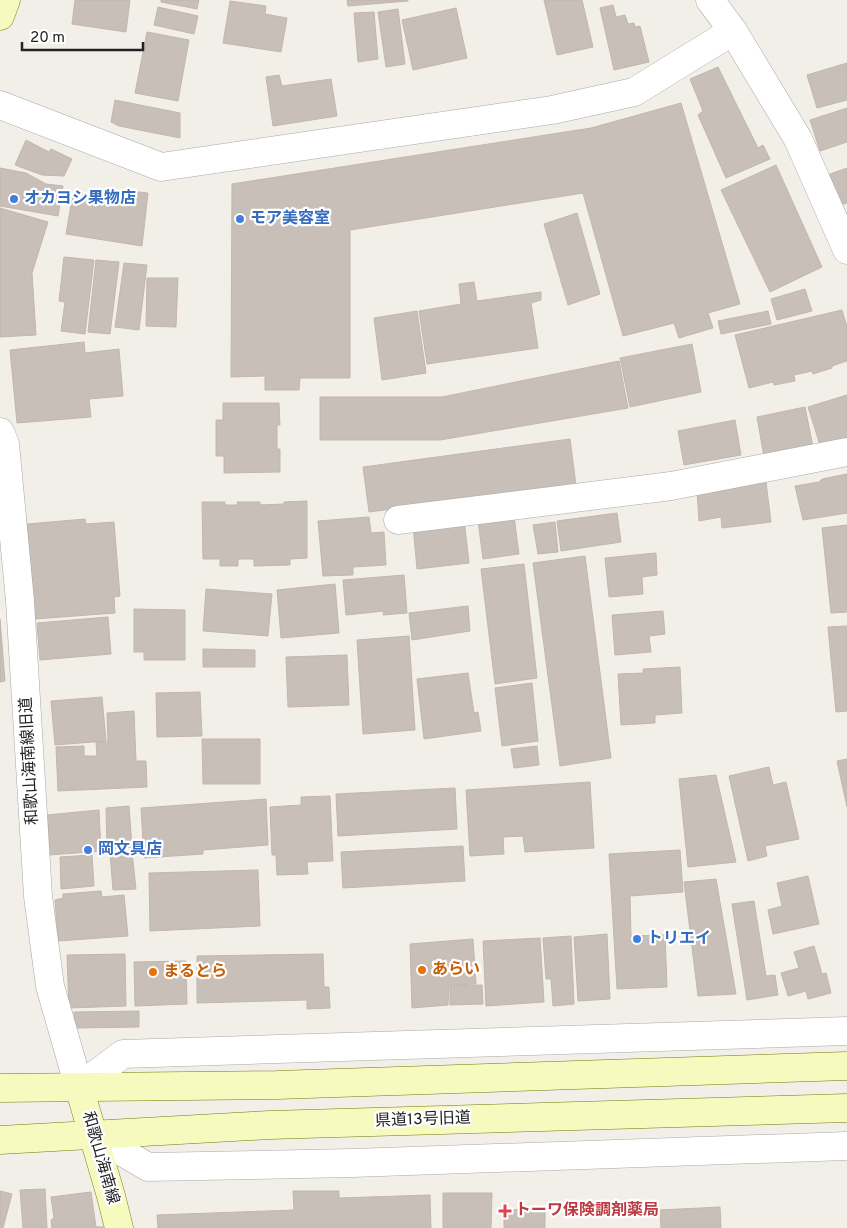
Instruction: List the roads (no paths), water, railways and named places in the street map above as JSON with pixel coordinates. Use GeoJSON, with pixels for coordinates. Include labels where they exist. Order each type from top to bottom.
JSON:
{"type":"FeatureCollection","features":[{"type":"Feature","properties":{"kind":"street"},"geometry":{"type":"LineString","coordinates":[[0,16],[6,0]]}},
{"type":"Feature","properties":{"kind":"street"},"geometry":{"type":"LineString","coordinates":[[710,0],[732,31],[798,139],[847,250]]}},
{"type":"Feature","properties":{"kind":"street"},"geometry":{"type":"LineString","coordinates":[[0,105],[161,168],[552,110],[634,92],[732,31]]}},
{"type":"Feature","properties":{"kind":"street","name":"和歌山海南線旧道"},"geometry":{"type":"LineString","coordinates":[[0,432],[5,444],[20,601],[38,896],[50,986],[79,1087]]}},
{"type":"Feature","properties":{"kind":"street"},"geometry":{"type":"LineString","coordinates":[[398,520],[671,486],[847,452]]}},
{"type":"Feature","properties":{"kind":"street"},"geometry":{"type":"LineString","coordinates":[[79,1087],[123,1054],[847,1031]]}},
{"type":"Feature","properties":{"kind":"street"},"geometry":{"type":"LineString","coordinates":[[0,1088],[278,1085],[847,1066]]}},
{"type":"Feature","properties":{"kind":"street","name":"和歌山海南線"},"geometry":{"type":"LineString","coordinates":[[79,1087],[119,1228]]}},
{"type":"Feature","properties":{"kind":"street","name":"県道13号旧道"},"geometry":{"type":"LineString","coordinates":[[0,1140],[270,1124],[847,1108]]}},
{"type":"Feature","properties":{"kind":"street"},"geometry":{"type":"LineString","coordinates":[[93,1135],[148,1167],[363,1163],[847,1146]]}},
{"type":"Feature","properties":{"kind":"place","name":"オカヨシ果物店"},"geometry":{"type":"Point","coordinates":[14,199]}},
{"type":"Feature","properties":{"kind":"place","name":"モア美容室"},"geometry":{"type":"Point","coordinates":[240,219]}},
{"type":"Feature","properties":{"kind":"place","name":"岡文具店"},"geometry":{"type":"Point","coordinates":[88,850]}},
{"type":"Feature","properties":{"kind":"place","name":"トリエイ"},"geometry":{"type":"Point","coordinates":[637,939]}},
{"type":"Feature","properties":{"kind":"place","name":"あらい"},"geometry":{"type":"Point","coordinates":[422,970]}},
{"type":"Feature","properties":{"kind":"place","name":"まるとら"},"geometry":{"type":"Point","coordinates":[153,972]}},
{"type":"Feature","properties":{"kind":"place","name":"トーワ保険調剤薬局"},"geometry":{"type":"Point","coordinates":[505,1211]}}]}
